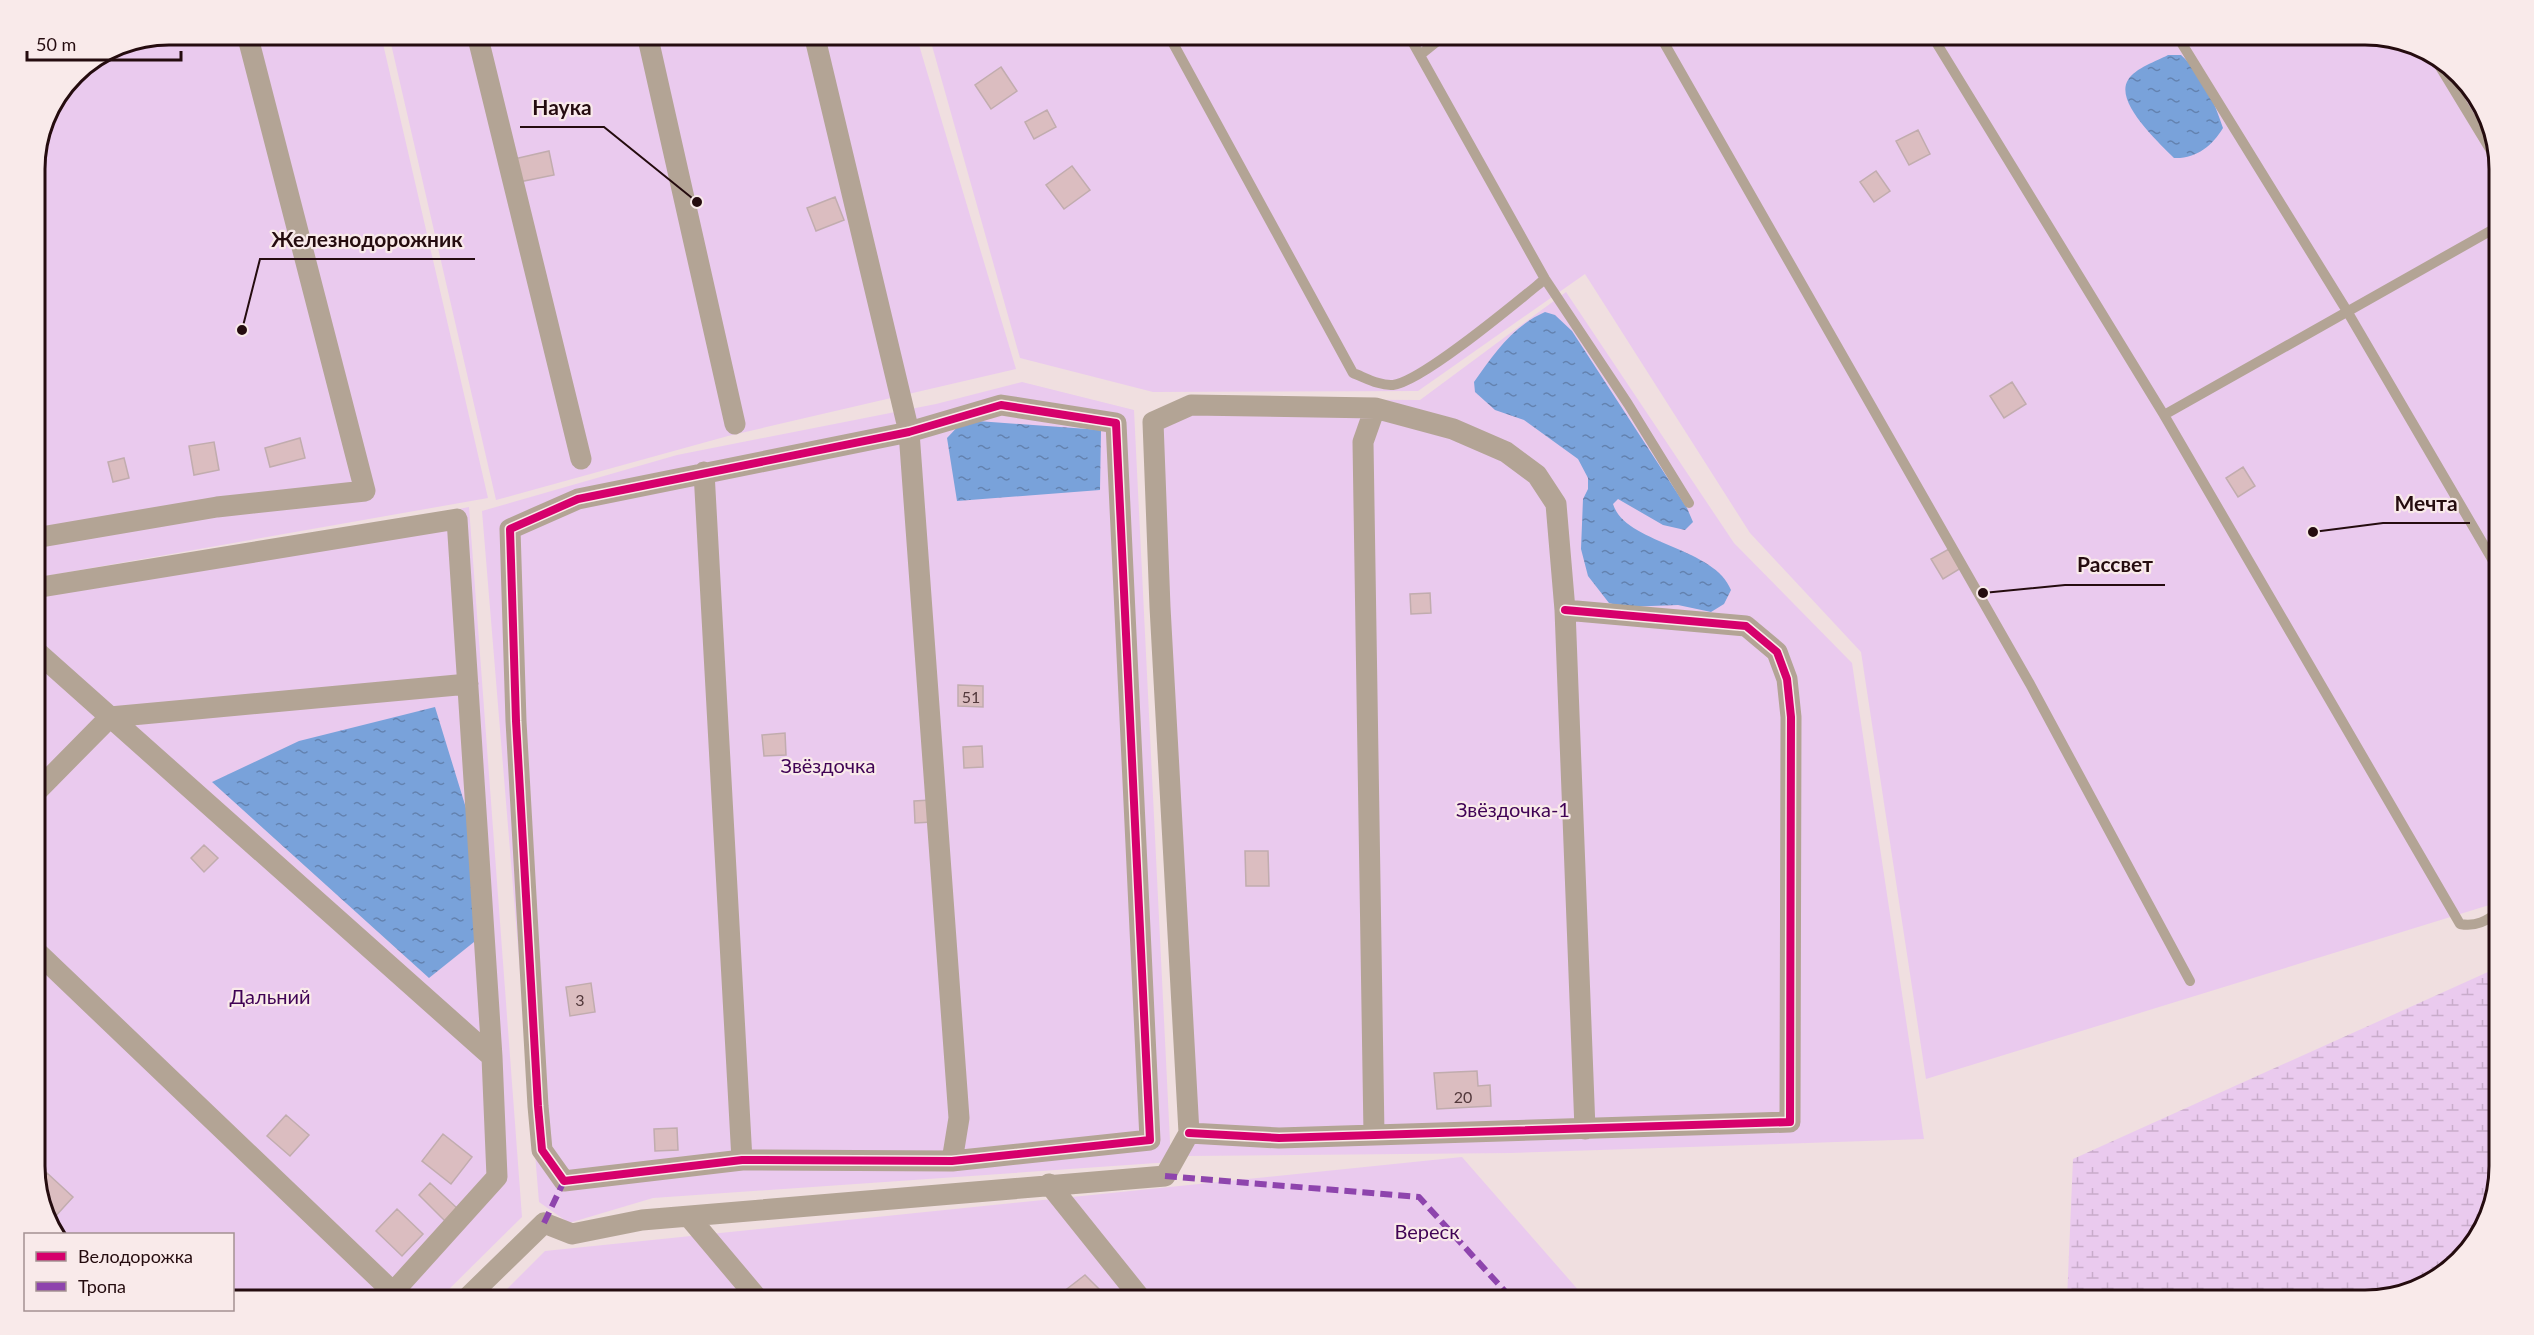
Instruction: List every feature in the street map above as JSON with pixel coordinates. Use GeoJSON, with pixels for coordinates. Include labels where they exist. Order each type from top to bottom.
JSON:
{"type":"FeatureCollection","features":[{"type":"Feature","properties":{"kind":"street"},"geometry":{"type":"LineString","coordinates":[[45,536],[217,507],[365,491],[250,45]]}},
{"type":"Feature","properties":{"kind":"street"},"geometry":{"type":"LineString","coordinates":[[480,45],[581,459]]}},
{"type":"Feature","properties":{"kind":"street"},"geometry":{"type":"LineString","coordinates":[[649,45],[735,424]]}},
{"type":"Feature","properties":{"kind":"street"},"geometry":{"type":"LineString","coordinates":[[817,45],[909,432],[958,1118],[952,1161]]}},
{"type":"Feature","properties":{"kind":"street"},"geometry":{"type":"LineString","coordinates":[[1000,405],[1116,423],[1150,1140],[952,1161],[742,1160],[564,1181],[542,1150],[516,721],[510,529],[578,499],[909,432],[1000,405]]}},
{"type":"Feature","properties":{"kind":"street"},"geometry":{"type":"LineString","coordinates":[[475,1290],[544,1223],[572,1234],[642,1220],[1165,1176],[1189,1133],[1160,618],[1153,422],[1191,405],[1375,408],[1453,429],[1506,452],[1537,475],[1556,504],[1565,610],[1585,1129]]}},
{"type":"Feature","properties":{"kind":"street"},"geometry":{"type":"LineString","coordinates":[[1374,1135],[1363,442],[1375,408]]}},
{"type":"Feature","properties":{"kind":"street"},"geometry":{"type":"LineString","coordinates":[[704,472],[742,1160]]}},
{"type":"Feature","properties":{"kind":"street"},"geometry":{"type":"LineString","coordinates":[[45,586],[457,519],[492,1057],[497,1177],[396,1290]]}},
{"type":"Feature","properties":{"kind":"street"},"geometry":{"type":"LineString","coordinates":[[1189,1133],[1279,1138],[1790,1122],[1791,717],[1787,679],[1777,652],[1746,626],[1565,610]]}},
{"type":"Feature","properties":{"kind":"street"},"geometry":{"type":"LineString","coordinates":[[45,659],[492,1057]]}},
{"type":"Feature","properties":{"kind":"street"},"geometry":{"type":"LineString","coordinates":[[45,783],[110,717],[468,684]]}},
{"type":"Feature","properties":{"kind":"street"},"geometry":{"type":"LineString","coordinates":[[45,960],[383,1290]]}},
{"type":"Feature","properties":{"kind":"street"},"geometry":{"type":"LineString","coordinates":[[1049,1184],[1134,1290]]}},
{"type":"Feature","properties":{"kind":"street"},"geometry":{"type":"LineString","coordinates":[[689,1217],[751,1290]]}},
{"type":"Feature","properties":{"kind":"lane"},"geometry":{"type":"LineString","coordinates":[[1174,45],[1353,373],[1376,382],[1394,385],[1420,375],[1545,279]]}},
{"type":"Feature","properties":{"kind":"lane"},"geometry":{"type":"LineString","coordinates":[[1414,45],[1545,279],[1628,404],[1689,503]]}},
{"type":"Feature","properties":{"kind":"lane"},"geometry":{"type":"LineString","coordinates":[[1420,55],[1432,45]]}},
{"type":"Feature","properties":{"kind":"lane"},"geometry":{"type":"LineString","coordinates":[[1665,45],[2030,684],[2190,981]]}},
{"type":"Feature","properties":{"kind":"lane"},"geometry":{"type":"LineString","coordinates":[[1938,45],[2164,415],[2460,924],[2472,926],[2489,919]]}},
{"type":"Feature","properties":{"kind":"lane"},"geometry":{"type":"LineString","coordinates":[[2183,45],[2347,311],[2489,554]]}},
{"type":"Feature","properties":{"kind":"lane"},"geometry":{"type":"LineString","coordinates":[[2444,74],[2487,143]]}},
{"type":"Feature","properties":{"kind":"lane"},"geometry":{"type":"LineString","coordinates":[[2164,415],[2489,232]]}},
{"type":"Feature","properties":{"kind":"green space"},"geometry":{"type":"Polygon","coordinates":[[[383,45],[488,498],[45,576],[45,161],[54,122],[66,100],[81,81],[114,58],[137,49],[153,46],[383,45]]]}},
{"type":"Feature","properties":{"kind":"green space"},"geometry":{"type":"Polygon","coordinates":[[[391,45],[919,45],[1016,369],[728,436],[496,500],[391,45]]]}},
{"type":"Feature","properties":{"kind":"green space"},"geometry":{"type":"Polygon","coordinates":[[[932,45],[2364,45],[2389,47],[2405,52],[2434,66],[2458,87],[2476,114],[2487,145],[2489,161],[2489,905],[1926,1079],[1861,652],[1750,533],[1585,274],[1418,391],[1153,392],[1020,358],[932,45]]]}},
{"type":"Feature","properties":{"kind":"green space","name":"Звёздочка-1"},"geometry":{"type":"Polygon","coordinates":[[[1566,292],[1734,543],[1852,663],[1924,1139],[1511,1153],[1186,1156],[1150,413],[1183,399],[1420,400],[1566,292]]]}},
{"type":"Feature","properties":{"kind":"green space","name":"Звёздочка"},"geometry":{"type":"Polygon","coordinates":[[[1022,382],[1134,410],[1171,1162],[653,1198],[569,1223],[539,1202],[482,511],[677,455],[936,404],[1022,382]]]}},
{"type":"Feature","properties":{"kind":"green space","name":"Дальний"},"geometry":{"type":"Polygon","coordinates":[[[469,507],[522,1217],[448,1290],[234,1290],[234,1233],[65,1233],[52,1206],[45,1174],[45,591],[469,507]]]}},
{"type":"Feature","properties":{"kind":"green space"},"geometry":{"type":"Polygon","coordinates":[[[2489,972],[2489,1174],[2487,1190],[2476,1221],[2458,1248],[2440,1264],[2412,1281],[2381,1289],[2364,1290],[2067,1290],[2073,1159],[2489,972]]]}},
{"type":"Feature","properties":{"kind":"green space","name":"Вереск"},"geometry":{"type":"Polygon","coordinates":[[[1462,1157],[1578,1290],[506,1290],[545,1251],[1462,1157]]]}},
{"type":"Feature","properties":{"kind":"water"},"geometry":{"type":"Polygon","coordinates":[[[2168,55],[2181,55],[2196,71],[2212,98],[2223,128],[2203,150],[2182,158],[2174,158],[2140,122],[2127,99],[2125,89],[2128,80],[2136,72],[2168,55]]]}},
{"type":"Feature","properties":{"kind":"water"},"geometry":{"type":"Polygon","coordinates":[[[1545,312],[1555,315],[1572,331],[1687,508],[1693,522],[1685,530],[1663,525],[1618,499],[1613,504],[1621,517],[1634,528],[1690,554],[1708,564],[1722,576],[1731,590],[1724,604],[1711,612],[1678,605],[1624,607],[1609,603],[1588,576],[1581,549],[1583,499],[1588,489],[1588,478],[1578,459],[1524,420],[1495,410],[1475,392],[1474,382],[1505,342],[1523,325],[1545,312]]]}},
{"type":"Feature","properties":{"kind":"water"},"geometry":{"type":"Polygon","coordinates":[[[964,420],[1101,430],[1100,490],[957,501],[947,438],[964,420]]]}},
{"type":"Feature","properties":{"kind":"water"},"geometry":{"type":"Polygon","coordinates":[[[435,707],[477,844],[474,942],[429,978],[212,782],[299,741],[435,707]]]}},
{"type":"Feature","properties":{"kind":"building"},"geometry":{"type":"Polygon","coordinates":[[[1001,67],[1017,91],[991,109],[975,85],[1001,67]]]}},
{"type":"Feature","properties":{"kind":"building"},"geometry":{"type":"Polygon","coordinates":[[[1047,110],[1056,127],[1034,139],[1025,122],[1047,110]]]}},
{"type":"Feature","properties":{"kind":"building"},"geometry":{"type":"Polygon","coordinates":[[[1918,130],[1930,154],[1909,165],[1896,141],[1918,130]]]}},
{"type":"Feature","properties":{"kind":"building"},"geometry":{"type":"Polygon","coordinates":[[[549,151],[554,175],[519,182],[514,159],[549,151]]]}},
{"type":"Feature","properties":{"kind":"building"},"geometry":{"type":"Polygon","coordinates":[[[1072,166],[1090,190],[1064,209],[1046,185],[1072,166]]]}},
{"type":"Feature","properties":{"kind":"building"},"geometry":{"type":"Polygon","coordinates":[[[1876,171],[1890,191],[1874,202],[1860,182],[1876,171]]]}},
{"type":"Feature","properties":{"kind":"building"},"geometry":{"type":"Polygon","coordinates":[[[835,197],[844,220],[816,231],[807,208],[835,197]]]}},
{"type":"Feature","properties":{"kind":"building"},"geometry":{"type":"Polygon","coordinates":[[[2012,382],[2026,404],[2004,418],[1990,396],[2012,382]]]}},
{"type":"Feature","properties":{"kind":"building"},"geometry":{"type":"Polygon","coordinates":[[[300,438],[305,458],[270,467],[265,448],[300,438]]]}},
{"type":"Feature","properties":{"kind":"building"},"geometry":{"type":"Polygon","coordinates":[[[214,442],[219,470],[194,475],[189,446],[214,442]]]}},
{"type":"Feature","properties":{"kind":"building"},"geometry":{"type":"Polygon","coordinates":[[[124,458],[129,478],[113,482],[108,462],[124,458]]]}},
{"type":"Feature","properties":{"kind":"building"},"geometry":{"type":"Polygon","coordinates":[[[2243,467],[2255,486],[2238,497],[2226,478],[2243,467]]]}},
{"type":"Feature","properties":{"kind":"building"},"geometry":{"type":"Polygon","coordinates":[[[1949,549],[1961,568],[1943,579],[1931,559],[1949,549]]]}},
{"type":"Feature","properties":{"kind":"building"},"geometry":{"type":"Polygon","coordinates":[[[1430,593],[1431,613],[1411,614],[1410,594],[1430,593]]]}},
{"type":"Feature","properties":{"kind":"building"},"geometry":{"type":"Polygon","coordinates":[[[958,685],[983,686],[983,707],[958,706],[958,685]]]}},
{"type":"Feature","properties":{"kind":"building"},"geometry":{"type":"Polygon","coordinates":[[[785,733],[786,755],[764,756],[762,735],[785,733]]]}},
{"type":"Feature","properties":{"kind":"building"},"geometry":{"type":"Polygon","coordinates":[[[982,746],[983,767],[964,768],[963,747],[982,746]]]}},
{"type":"Feature","properties":{"kind":"building"},"geometry":{"type":"Polygon","coordinates":[[[931,800],[932,822],[915,823],[914,801],[931,800]]]}},
{"type":"Feature","properties":{"kind":"building"},"geometry":{"type":"Polygon","coordinates":[[[204,845],[218,858],[204,872],[191,858],[204,845]]]}},
{"type":"Feature","properties":{"kind":"building"},"geometry":{"type":"Polygon","coordinates":[[[1245,851],[1268,851],[1269,886],[1246,886],[1245,851]]]}},
{"type":"Feature","properties":{"kind":"building"},"geometry":{"type":"Polygon","coordinates":[[[591,983],[595,1012],[570,1016],[566,987],[591,983]]]}},
{"type":"Feature","properties":{"kind":"building"},"geometry":{"type":"Polygon","coordinates":[[[1477,1071],[1478,1086],[1490,1085],[1491,1106],[1437,1109],[1434,1073],[1477,1071]]]}},
{"type":"Feature","properties":{"kind":"building"},"geometry":{"type":"Polygon","coordinates":[[[286,1115],[309,1135],[290,1156],[267,1136],[286,1115]]]}},
{"type":"Feature","properties":{"kind":"building"},"geometry":{"type":"Polygon","coordinates":[[[677,1128],[678,1150],[655,1151],[654,1129],[677,1128]]]}},
{"type":"Feature","properties":{"kind":"building"},"geometry":{"type":"Polygon","coordinates":[[[443,1134],[472,1157],[451,1184],[422,1161],[443,1134]]]}},
{"type":"Feature","properties":{"kind":"building"},"geometry":{"type":"Polygon","coordinates":[[[47,1173],[73,1197],[56,1216],[47,1190],[45,1175],[47,1173]]]}},
{"type":"Feature","properties":{"kind":"building"},"geometry":{"type":"Polygon","coordinates":[[[430,1183],[458,1209],[446,1222],[419,1195],[430,1183]]]}},
{"type":"Feature","properties":{"kind":"building"},"geometry":{"type":"Polygon","coordinates":[[[397,1209],[423,1234],[402,1256],[376,1231],[397,1209]]]}},
{"type":"Feature","properties":{"kind":"building"},"geometry":{"type":"Polygon","coordinates":[[[1085,1275],[1100,1290],[1066,1290],[1085,1275]]]}},
{"type":"Feature","properties":{"kind":"marked path"},"geometry":{"type":"LineString","coordinates":[[1165,1176],[1419,1197],[1504,1290]]}},
{"type":"Feature","properties":{"kind":"marked path"},"geometry":{"type":"LineString","coordinates":[[544,1223],[564,1181]]}},
{"type":"Feature","properties":{"kind":"cycle path"},"geometry":{"type":"LineString","coordinates":[[1001,405],[1116,423],[1150,1140],[952,1161],[742,1160],[564,1181],[542,1150],[538,1106],[516,721],[510,529],[578,499],[909,432],[1001,405]]}},
{"type":"Feature","properties":{"kind":"cycle path"},"geometry":{"type":"LineString","coordinates":[[1189,1133],[1279,1138],[1790,1122],[1791,717],[1787,679],[1777,652],[1746,626],[1565,610]]}},
{"type":"Feature","properties":{"kind":"place","name":"Наука"},"geometry":{"type":"Point","coordinates":[697,202]}},
{"type":"Feature","properties":{"kind":"place","name":"Железнодорожник"},"geometry":{"type":"Point","coordinates":[242,330]}},
{"type":"Feature","properties":{"kind":"place","name":"Мечта"},"geometry":{"type":"Point","coordinates":[2313,532]}},
{"type":"Feature","properties":{"kind":"place","name":"Рассвет"},"geometry":{"type":"Point","coordinates":[1983,593]}}]}
